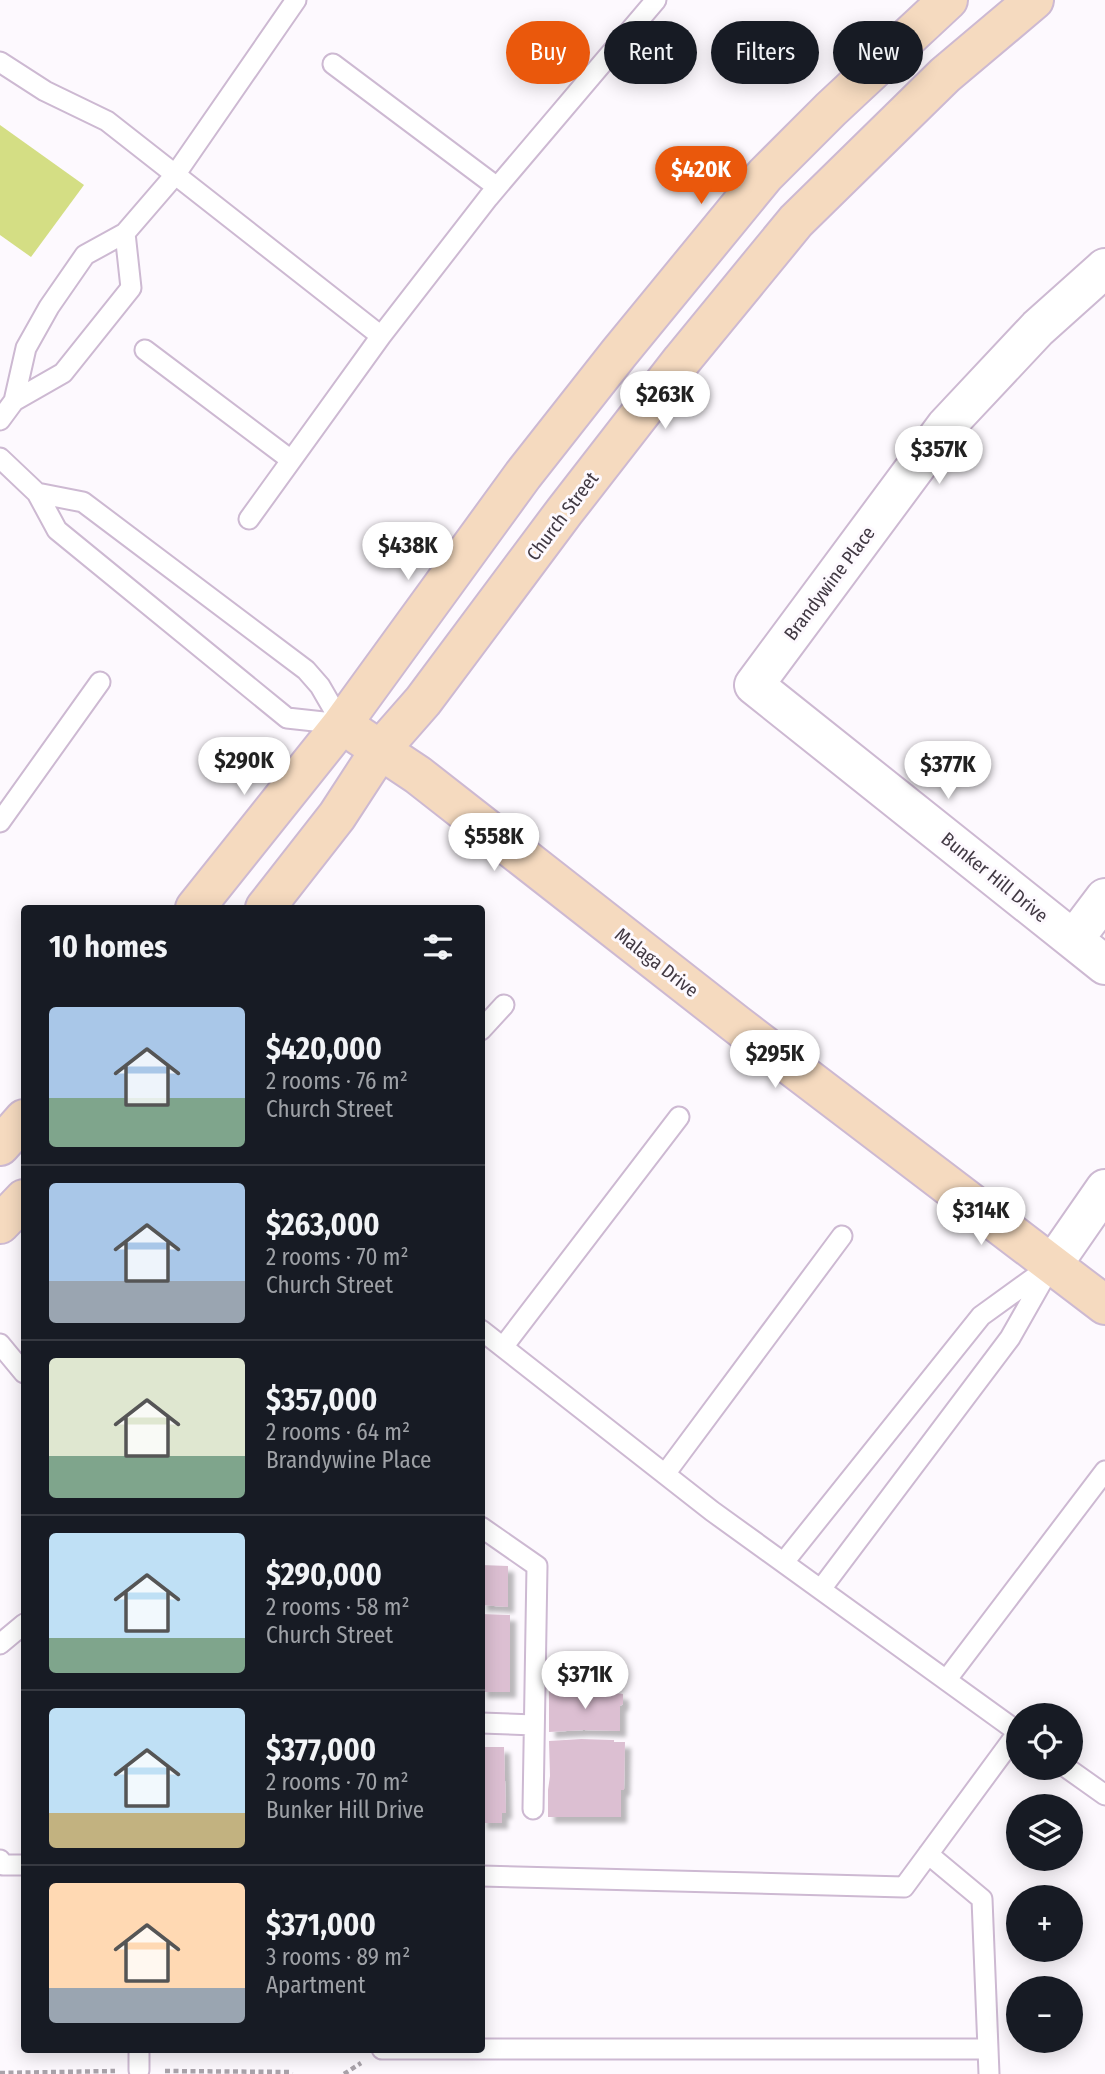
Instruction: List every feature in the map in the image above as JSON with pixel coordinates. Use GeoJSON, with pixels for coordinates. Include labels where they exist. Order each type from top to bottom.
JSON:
{"type":"FeatureCollection","features":[{"type":"Feature","properties":{"kind":"main road"},"geometry":{"type":"LineString","coordinates":[[197,905],[342,724],[523,475],[765,175],[948,0]]}},
{"type":"Feature","properties":{"kind":"main road","name":"Church Street"},"geometry":{"type":"LineString","coordinates":[[267,905],[337,816],[380,750],[423,701],[564,512],[796,221],[945,75],[1034,0]]}},
{"type":"Feature","properties":{"kind":"main road","name":"Malaga Drive"},"geometry":{"type":"LineString","coordinates":[[342,724],[428,782],[726,1016],[1105,1305]]}},
{"type":"Feature","properties":{"kind":"main road"},"geometry":{"type":"LineString","coordinates":[[0,1146],[21,1122]]}},
{"type":"Feature","properties":{"kind":"main road"},"geometry":{"type":"LineString","coordinates":[[0,1224],[21,1202]]}},
{"type":"Feature","properties":{"kind":"street","name":"Brandywine Place"},"geometry":{"type":"LineString","coordinates":[[754,685],[946,426],[1038,328],[1105,268]]}},
{"type":"Feature","properties":{"kind":"street","name":"Bunker Hill Drive"},"geometry":{"type":"LineString","coordinates":[[754,685],[1105,965]]}},
{"type":"Feature","properties":{"kind":"street"},"geometry":{"type":"LineString","coordinates":[[1074,939],[1105,898]]}},
{"type":"Feature","properties":{"kind":"street"},"geometry":{"type":"LineString","coordinates":[[1052,1264],[1105,1189]]}},
{"type":"Feature","properties":{"kind":"lane"},"geometry":{"type":"LineString","coordinates":[[15,401],[26,348],[85,255],[125,233],[175,175],[296,0]]}},
{"type":"Feature","properties":{"kind":"lane"},"geometry":{"type":"LineString","coordinates":[[249,519],[381,336],[497,187],[656,0]]}},
{"type":"Feature","properties":{"kind":"lane"},"geometry":{"type":"LineString","coordinates":[[0,62],[45,91],[107,121],[381,336]]}},
{"type":"Feature","properties":{"kind":"lane"},"geometry":{"type":"LineString","coordinates":[[333,64],[497,187]]}},
{"type":"Feature","properties":{"kind":"lane"},"geometry":{"type":"LineString","coordinates":[[0,420],[15,401],[63,373],[131,288],[125,233]]}},
{"type":"Feature","properties":{"kind":"lane"},"geometry":{"type":"LineString","coordinates":[[145,350],[291,460]]}},
{"type":"Feature","properties":{"kind":"lane"},"geometry":{"type":"LineString","coordinates":[[0,458],[37,493],[57,530],[287,718],[342,724]]}},
{"type":"Feature","properties":{"kind":"lane"},"geometry":{"type":"LineString","coordinates":[[37,493],[83,502],[306,670],[320,686],[342,724]]}},
{"type":"Feature","properties":{"kind":"lane"},"geometry":{"type":"LineString","coordinates":[[0,822],[100,682]]}},
{"type":"Feature","properties":{"kind":"lane"},"geometry":{"type":"LineString","coordinates":[[485,1025],[504,1004]]}},
{"type":"Feature","properties":{"kind":"lane"},"geometry":{"type":"LineString","coordinates":[[503,1347],[679,1117]]}},
{"type":"Feature","properties":{"kind":"lane"},"geometry":{"type":"LineString","coordinates":[[665,1474],[842,1236]]}},
{"type":"Feature","properties":{"kind":"lane"},"geometry":{"type":"LineString","coordinates":[[784,1562],[981,1316],[1052,1264]]}},
{"type":"Feature","properties":{"kind":"lane"},"geometry":{"type":"LineString","coordinates":[[821,1589],[1010,1338],[1052,1264]]}},
{"type":"Feature","properties":{"kind":"lane"},"geometry":{"type":"LineString","coordinates":[[485,1333],[712,1511],[1006,1723]]}},
{"type":"Feature","properties":{"kind":"lane"},"geometry":{"type":"LineString","coordinates":[[0,1344],[21,1369]]}},
{"type":"Feature","properties":{"kind":"lane"},"geometry":{"type":"LineString","coordinates":[[947,1679],[1105,1471]]}},
{"type":"Feature","properties":{"kind":"lane"},"geometry":{"type":"LineString","coordinates":[[485,1530],[537,1566],[533,1809]]}},
{"type":"Feature","properties":{"kind":"lane"},"geometry":{"type":"LineString","coordinates":[[1,1641],[21,1626]]}},
{"type":"Feature","properties":{"kind":"lane"},"geometry":{"type":"LineString","coordinates":[[485,1723],[534,1725]]}},
{"type":"Feature","properties":{"kind":"lane"},"geometry":{"type":"LineString","coordinates":[[485,1876],[904,1887],[1006,1748]]}},
{"type":"Feature","properties":{"kind":"lane"},"geometry":{"type":"LineString","coordinates":[[1083,1779],[1105,1795]]}},
{"type":"Feature","properties":{"kind":"lane"},"geometry":{"type":"LineString","coordinates":[[928,1854],[982,1899],[989,2074]]}},
{"type":"Feature","properties":{"kind":"lane"},"geometry":{"type":"LineString","coordinates":[[1,1863],[21,1865]]}},
{"type":"Feature","properties":{"kind":"lane"},"geometry":{"type":"LineString","coordinates":[[485,2049],[988,2049]]}},
{"type":"Feature","properties":{"kind":"lane"},"geometry":{"type":"LineString","coordinates":[[139,2053],[139,2070]]}},
{"type":"Feature","properties":{"kind":"green space"},"geometry":{"type":"Polygon","coordinates":[[[0,125],[84,185],[31,257],[0,235],[0,125]]]}},
{"type":"Feature","properties":{"kind":"building"},"geometry":{"type":"Polygon","coordinates":[[[485,1565],[508,1566],[508,1607],[485,1605],[485,1565]]]}},
{"type":"Feature","properties":{"kind":"building"},"geometry":{"type":"Polygon","coordinates":[[[485,1614],[510,1615],[510,1692],[485,1692],[485,1614]]]}},
{"type":"Feature","properties":{"kind":"building"},"geometry":{"type":"Polygon","coordinates":[[[549,1691],[614,1691],[623,1694],[620,1731],[549,1732],[549,1691]]]}},
{"type":"Feature","properties":{"kind":"building"},"geometry":{"type":"Polygon","coordinates":[[[581,1739],[625,1742],[621,1817],[548,1817],[549,1741],[581,1739]]]}},
{"type":"Feature","properties":{"kind":"building"},"geometry":{"type":"Polygon","coordinates":[[[485,1747],[504,1747],[506,1813],[502,1813],[502,1823],[485,1823],[485,1747]]]}}]}
